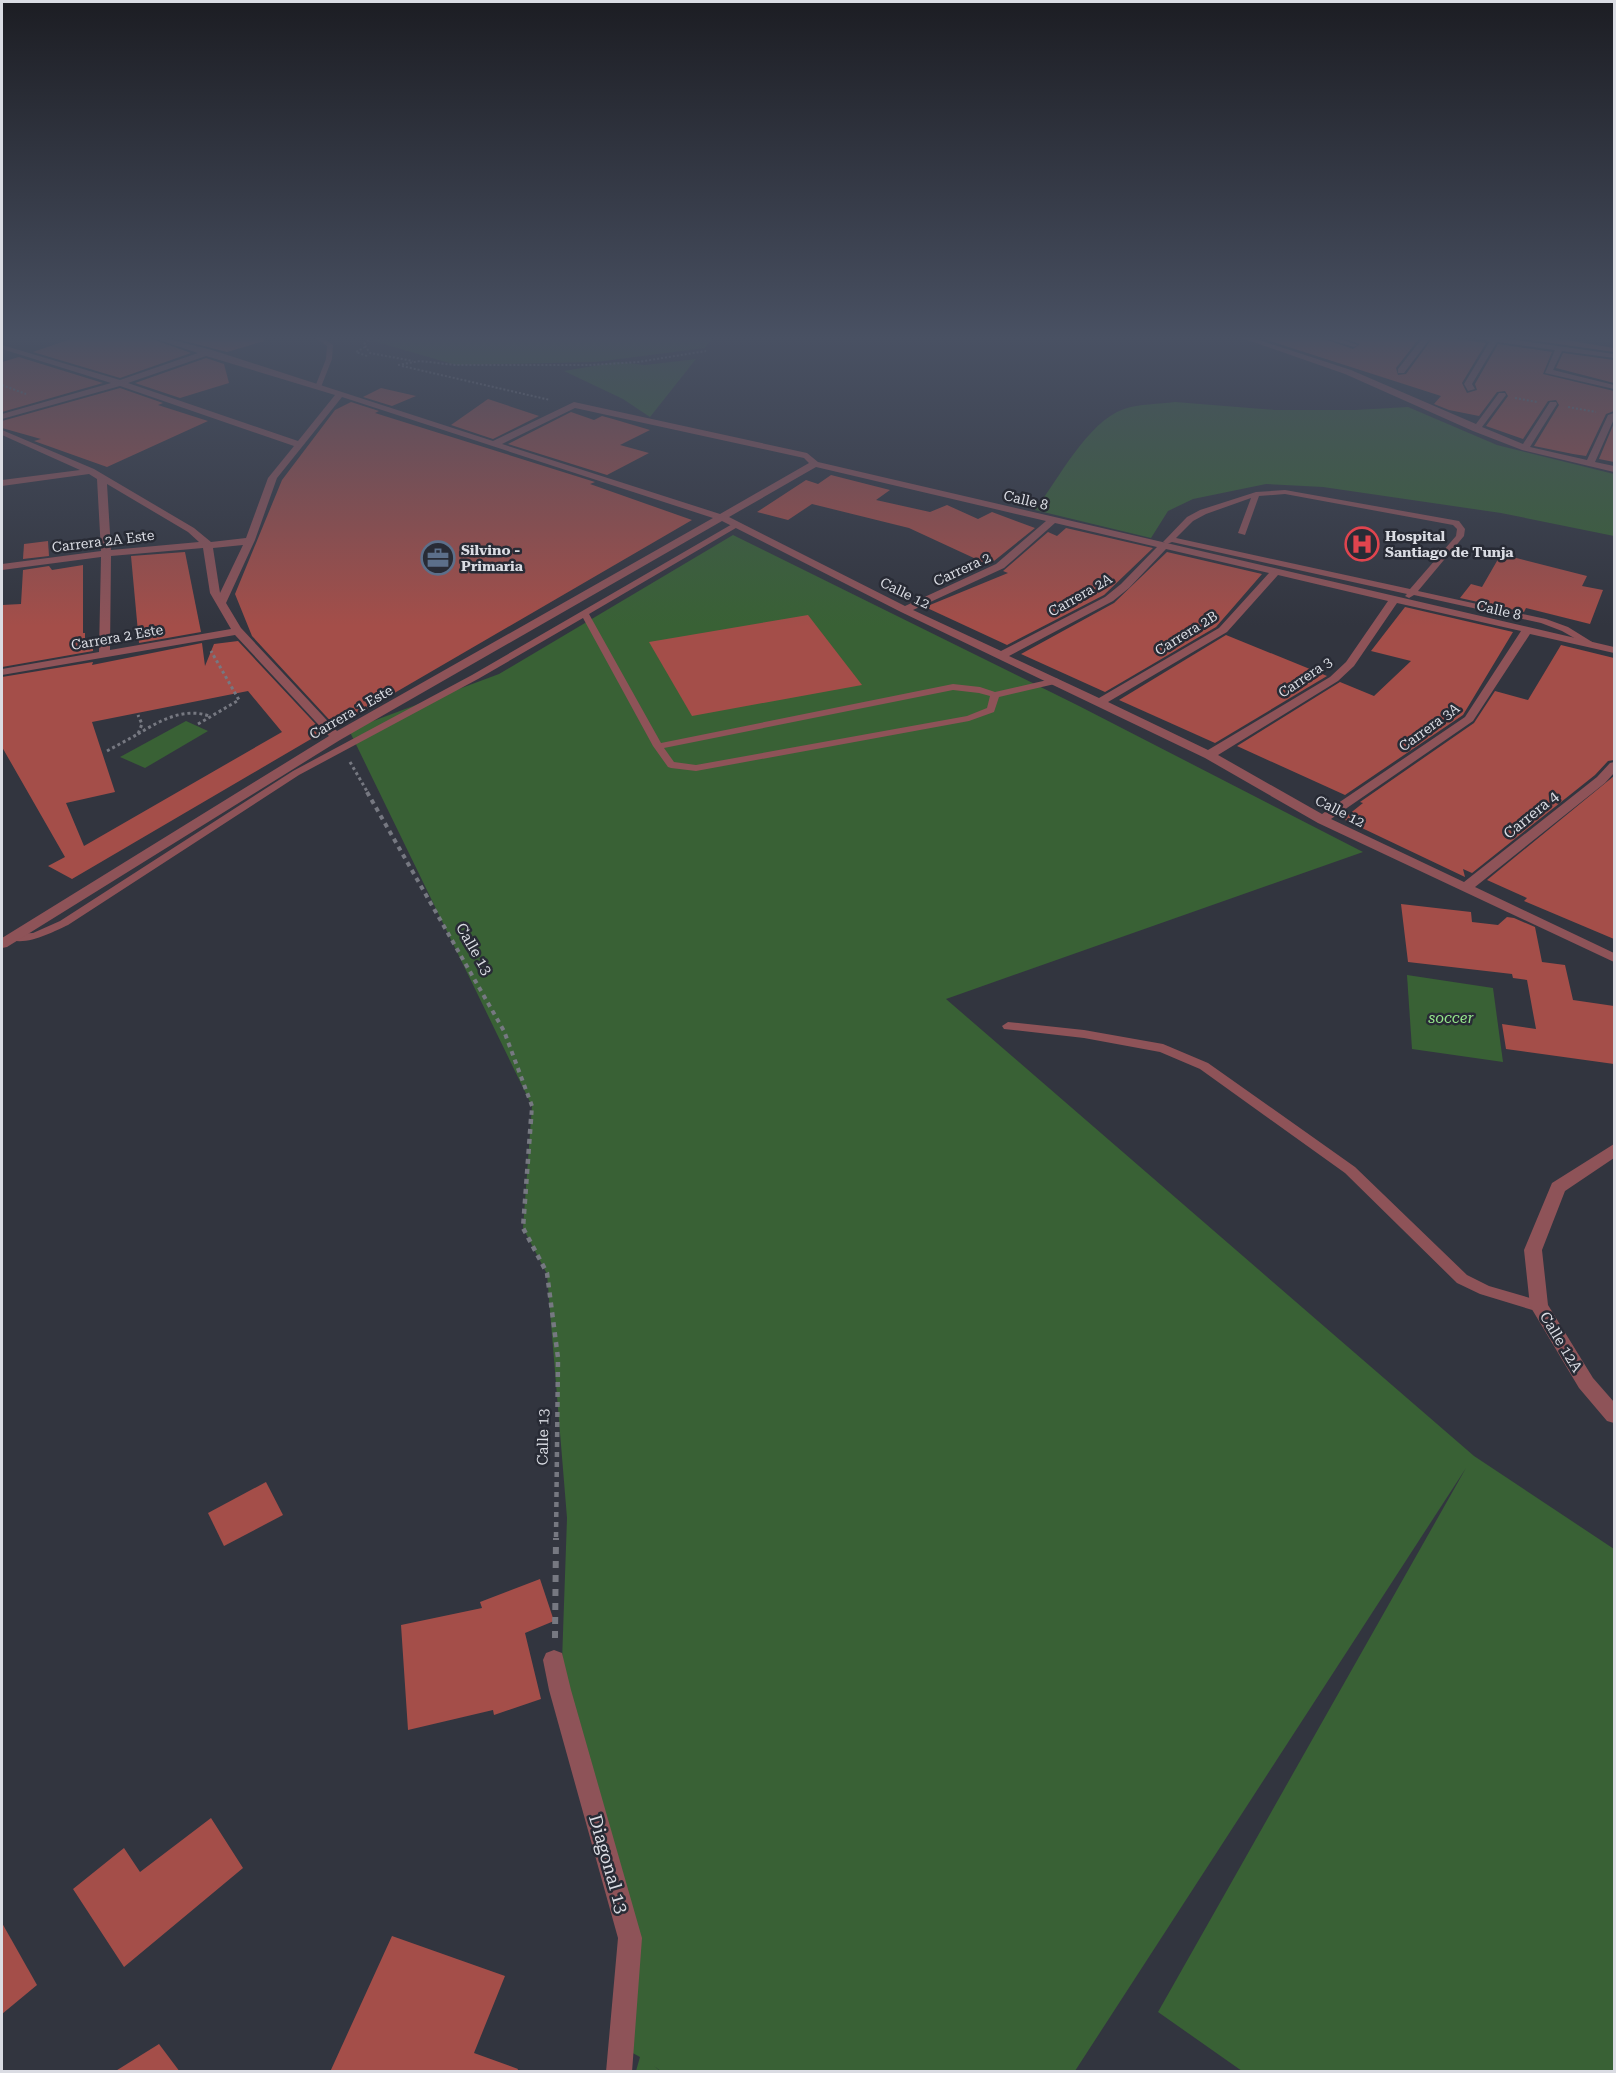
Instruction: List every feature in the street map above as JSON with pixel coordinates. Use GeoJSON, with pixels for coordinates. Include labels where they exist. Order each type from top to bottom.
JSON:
{"type":"FeatureCollection","features":[{"type":"Feature","properties":{"kind":"street"},"geometry":{"type":"LineString","coordinates":[[4,433],[91,471],[191,530],[207,543],[215,593],[220,606],[237,631],[339,742]]}},
{"type":"Feature","properties":{"kind":"street"},"geometry":{"type":"LineString","coordinates":[[266,433],[298,444]]}},
{"type":"Feature","properties":{"kind":"street"},"geometry":{"type":"LineString","coordinates":[[220,606],[250,540],[273,478],[307,433]]}},
{"type":"Feature","properties":{"kind":"street","name":"Calle 12"},"geometry":{"type":"LineString","coordinates":[[459,433],[723,518],[905,610],[1209,755],[1322,820],[1614,957]]}},
{"type":"Feature","properties":{"kind":"street"},"geometry":{"type":"LineString","coordinates":[[494,444],[517,433]]}},
{"type":"Feature","properties":{"kind":"street","name":"Calle 8"},"geometry":{"type":"LineString","coordinates":[[701,433],[807,456],[815,464],[1052,520],[1167,542],[1275,572],[1614,650]]}},
{"type":"Feature","properties":{"kind":"street"},"geometry":{"type":"LineString","coordinates":[[1486,433],[1525,448],[1614,469]]}},
{"type":"Feature","properties":{"kind":"street"},"geometry":{"type":"LineString","coordinates":[[1525,448],[1535,433]]}},
{"type":"Feature","properties":{"kind":"street"},"geometry":{"type":"LineString","coordinates":[[1590,463],[1604,433]]}},
{"type":"Feature","properties":{"kind":"street","name":"Carrera 1 Este"},"geometry":{"type":"LineString","coordinates":[[7,940],[339,742],[815,464]]}},
{"type":"Feature","properties":{"kind":"street"},"geometry":{"type":"LineString","coordinates":[[2,483],[91,471]]}},
{"type":"Feature","properties":{"kind":"street"},"geometry":{"type":"LineString","coordinates":[[102,478],[106,553],[104,654]]}},
{"type":"Feature","properties":{"kind":"street","name":"Carrera 2"},"geometry":{"type":"LineString","coordinates":[[905,610],[1000,566],[1052,520]]}},
{"type":"Feature","properties":{"kind":"street","name":"Carrera 2A Este"},"geometry":{"type":"LineString","coordinates":[[2,567],[106,553],[207,543],[232,544],[250,540]]}},
{"type":"Feature","properties":{"kind":"street","name":"Carrera 2A"},"geometry":{"type":"LineString","coordinates":[[1002,655],[1109,599],[1125,586],[1167,542]]}},
{"type":"Feature","properties":{"kind":"street","name":"Carrera 2B"},"geometry":{"type":"LineString","coordinates":[[1100,702],[1223,630],[1275,572]]}},
{"type":"Feature","properties":{"kind":"street","name":"Carrera 3"},"geometry":{"type":"LineString","coordinates":[[1209,755],[1334,679],[1350,663],[1399,601]]}},
{"type":"Feature","properties":{"kind":"street","name":"Carrera 3A"},"geometry":{"type":"LineString","coordinates":[[1322,820],[1469,719],[1527,630]]}},
{"type":"Feature","properties":{"kind":"street","name":"Carrera 2 Este"},"geometry":{"type":"LineString","coordinates":[[2,672],[237,631]]}},
{"type":"Feature","properties":{"kind":"street","name":"Carrera 4"},"geometry":{"type":"LineString","coordinates":[[1465,888],[1601,780],[1614,766]]}},
{"type":"Feature","properties":{"kind":"street","name":"Calle 12A"},"geometry":{"type":"LineString","coordinates":[[1614,1150],[1558,1187],[1533,1250],[1539,1306],[1586,1383],[1614,1415]]}},
{"type":"Feature","properties":{"kind":"street","name":"Diagonal 13"},"geometry":{"type":"LineString","coordinates":[[554,1660],[560,1690],[630,1938],[619,2072]]}},
{"type":"Feature","properties":{"kind":"lane"},"geometry":{"type":"LineString","coordinates":[[1167,542],[1190,519],[1203,512],[1256,494],[1298,493],[1456,523],[1461,529],[1460,536],[1412,592],[1399,601]]}},
{"type":"Feature","properties":{"kind":"lane"},"geometry":{"type":"LineString","coordinates":[[1242,533],[1256,494]]}},
{"type":"Feature","properties":{"kind":"lane"},"geometry":{"type":"LineString","coordinates":[[339,742],[475,677],[737,525]]}},
{"type":"Feature","properties":{"kind":"lane"},"geometry":{"type":"LineString","coordinates":[[1167,542],[1543,621],[1565,629],[1593,645]]}},
{"type":"Feature","properties":{"kind":"lane"},"geometry":{"type":"LineString","coordinates":[[584,613],[658,746],[671,765],[696,768],[969,718],[991,710],[994,695]]}},
{"type":"Feature","properties":{"kind":"lane"},"geometry":{"type":"LineString","coordinates":[[658,746],[953,687],[981,690],[994,695],[1056,681]]}},
{"type":"Feature","properties":{"kind":"lane"},"geometry":{"type":"LineString","coordinates":[[1008,1026],[1084,1034],[1163,1048],[1204,1066],[1350,1170],[1462,1279],[1485,1290],[1539,1306]]}},
{"type":"Feature","properties":{"kind":"path"},"geometry":{"type":"LineString","coordinates":[[198,724],[239,700],[204,637]]}},
{"type":"Feature","properties":{"kind":"path"},"geometry":{"type":"LineString","coordinates":[[107,751],[161,721],[170,720],[185,713],[200,712],[210,717]]}},
{"type":"Feature","properties":{"kind":"path"},"geometry":{"type":"LineString","coordinates":[[138,715],[142,724],[138,734]]}},
{"type":"Feature","properties":{"kind":"path","name":"Calle 13"},"geometry":{"type":"LineString","coordinates":[[339,742],[504,1031],[532,1106],[524,1228],[547,1274],[558,1358],[554,1660]]}},
{"type":"Feature","properties":{"kind":"green space"},"geometry":{"type":"Polygon","coordinates":[[[1091,433],[1468,433],[1497,445],[1614,474],[1614,536],[1501,513],[1323,487],[1266,484],[1193,499],[1168,511],[1151,538],[1035,510],[1091,433]]]}},
{"type":"Feature","properties":{"kind":"green space"},"geometry":{"type":"Polygon","coordinates":[[[733,535],[1079,706],[1363,852],[946,999],[1474,1456],[1614,1549],[1614,2071],[1242,2071],[1158,2012],[1466,1468],[1075,2071],[662,2072],[654,2066],[660,2071],[636,2071],[640,2057],[620,2046],[623,1873],[561,1690],[567,1518],[547,1274],[523,1228],[532,1106],[349,730],[499,674],[733,535]]]}},
{"type":"Feature","properties":{"kind":"green space"},"geometry":{"type":"Polygon","coordinates":[[[186,721],[208,731],[145,768],[120,757],[186,721]]]}},
{"type":"Feature","properties":{"kind":"green space","name":"soccer"},"geometry":{"type":"Polygon","coordinates":[[[1407,975],[1493,988],[1503,1062],[1412,1049],[1407,975]]]}},
{"type":"Feature","properties":{"kind":"building"},"geometry":{"type":"Polygon","coordinates":[[[19,433],[182,433],[107,467],[34,441],[41,439],[19,433]]]}},
{"type":"Feature","properties":{"kind":"building","name":"Silvino - Primaria"},"geometry":{"type":"Polygon","coordinates":[[[318,433],[438,433],[595,482],[590,484],[692,520],[336,727],[252,636],[235,594],[282,480],[318,433]]]}},
{"type":"Feature","properties":{"kind":"building"},"geometry":{"type":"Polygon","coordinates":[[[474,433],[506,433],[493,439],[474,433]]]}},
{"type":"Feature","properties":{"kind":"building"},"geometry":{"type":"Polygon","coordinates":[[[530,433],[645,433],[620,445],[649,453],[607,475],[508,444],[530,433]]]}},
{"type":"Feature","properties":{"kind":"building"},"geometry":{"type":"Polygon","coordinates":[[[1505,433],[1527,433],[1523,439],[1505,433]]]}},
{"type":"Feature","properties":{"kind":"building"},"geometry":{"type":"Polygon","coordinates":[[[1542,433],[1597,433],[1586,456],[1534,446],[1542,433]]]}},
{"type":"Feature","properties":{"kind":"building"},"geometry":{"type":"Polygon","coordinates":[[[1610,433],[1614,433],[1614,462],[1599,459],[1610,433]]]}},
{"type":"Feature","properties":{"kind":"building"},"geometry":{"type":"Polygon","coordinates":[[[831,475],[890,490],[876,500],[930,512],[947,505],[978,519],[992,512],[1035,528],[989,565],[909,528],[812,504],[788,520],[757,512],[806,480],[818,484],[831,475]]]}},
{"type":"Feature","properties":{"kind":"building"},"geometry":{"type":"Polygon","coordinates":[[[1066,528],[1153,548],[1104,595],[1007,645],[925,607],[1008,573],[1003,571],[1048,532],[1057,536],[1066,528]]]}},
{"type":"Feature","properties":{"kind":"building"},"geometry":{"type":"Polygon","coordinates":[[[48,541],[49,556],[23,559],[24,544],[48,541]]]}},
{"type":"Feature","properties":{"kind":"building"},"geometry":{"type":"Polygon","coordinates":[[[185,552],[201,632],[139,643],[131,556],[185,552]]]}},
{"type":"Feature","properties":{"kind":"building"},"geometry":{"type":"Polygon","coordinates":[[[1167,552],[1262,574],[1216,627],[1105,692],[1021,654],[1114,603],[1167,552]]]}},
{"type":"Feature","properties":{"kind":"building"},"geometry":{"type":"Polygon","coordinates":[[[1501,554],[1587,576],[1582,586],[1603,590],[1590,624],[1526,608],[1524,612],[1460,598],[1471,584],[1482,587],[1501,554]]]}},
{"type":"Feature","properties":{"kind":"building"},"geometry":{"type":"Polygon","coordinates":[[[83,565],[83,633],[85,633],[85,639],[93,638],[93,651],[2,667],[2,605],[21,604],[23,570],[49,566],[52,570],[83,565]]]}},
{"type":"Feature","properties":{"kind":"building"},"geometry":{"type":"Polygon","coordinates":[[[1405,607],[1513,632],[1463,715],[1345,795],[1237,746],[1340,682],[1374,696],[1411,661],[1371,651],[1405,607]]]}},
{"type":"Feature","properties":{"kind":"building"},"geometry":{"type":"Polygon","coordinates":[[[808,615],[862,685],[692,716],[649,642],[808,615]]]}},
{"type":"Feature","properties":{"kind":"building"},"geometry":{"type":"Polygon","coordinates":[[[1226,635],[1327,676],[1215,743],[1119,700],[1226,635]]]}},
{"type":"Feature","properties":{"kind":"building"},"geometry":{"type":"Polygon","coordinates":[[[238,641],[323,732],[72,879],[48,866],[65,857],[2,747],[2,677],[93,662],[92,665],[202,643],[205,666],[214,644],[238,641]],[[248,691],[92,722],[115,792],[66,803],[84,846],[282,732],[248,691]]]}},
{"type":"Feature","properties":{"kind":"building"},"geometry":{"type":"Polygon","coordinates":[[[1561,645],[1614,658],[1614,760],[1608,761],[1595,775],[1472,873],[1463,869],[1465,877],[1343,819],[1363,803],[1360,802],[1474,723],[1495,691],[1528,700],[1561,645]]]}},
{"type":"Feature","properties":{"kind":"building"},"geometry":{"type":"Polygon","coordinates":[[[1614,776],[1614,939],[1524,901],[1527,898],[1487,880],[1614,776]]]}},
{"type":"Feature","properties":{"kind":"building"},"geometry":{"type":"Polygon","coordinates":[[[1401,904],[1471,912],[1472,922],[1498,925],[1507,917],[1535,927],[1542,962],[1565,965],[1573,1000],[1614,1006],[1614,1064],[1506,1049],[1502,1024],[1536,1029],[1527,980],[1513,978],[1512,974],[1408,962],[1401,904]]]}},
{"type":"Feature","properties":{"kind":"building"},"geometry":{"type":"Polygon","coordinates":[[[266,1482],[283,1515],[224,1546],[208,1513],[266,1482]]]}},
{"type":"Feature","properties":{"kind":"building"},"geometry":{"type":"Polygon","coordinates":[[[540,1579],[554,1621],[525,1633],[541,1699],[494,1715],[493,1710],[408,1730],[401,1625],[482,1608],[480,1602],[540,1579]]]}},
{"type":"Feature","properties":{"kind":"building"},"geometry":{"type":"Polygon","coordinates":[[[211,1818],[243,1868],[124,1967],[73,1889],[124,1848],[140,1872],[211,1818]]]}},
{"type":"Feature","properties":{"kind":"building"},"geometry":{"type":"Polygon","coordinates":[[[2,1923],[37,1985],[2,2014],[2,1923]]]}},
{"type":"Feature","properties":{"kind":"building"},"geometry":{"type":"Polygon","coordinates":[[[392,1936],[505,1976],[474,2053],[518,2069],[517,2072],[330,2072],[392,1936]]]}},
{"type":"Feature","properties":{"kind":"building"},"geometry":{"type":"Polygon","coordinates":[[[159,2044],[180,2072],[114,2072],[159,2044]]]}},
{"type":"Feature","properties":{"kind":"place","name":"Hospital Santiago de Tunja"},"geometry":{"type":"Point","coordinates":[1362,544]}},
{"type":"Feature","properties":{"kind":"place","name":"Silvino - Primaria"},"geometry":{"type":"Point","coordinates":[438,558]}}]}
